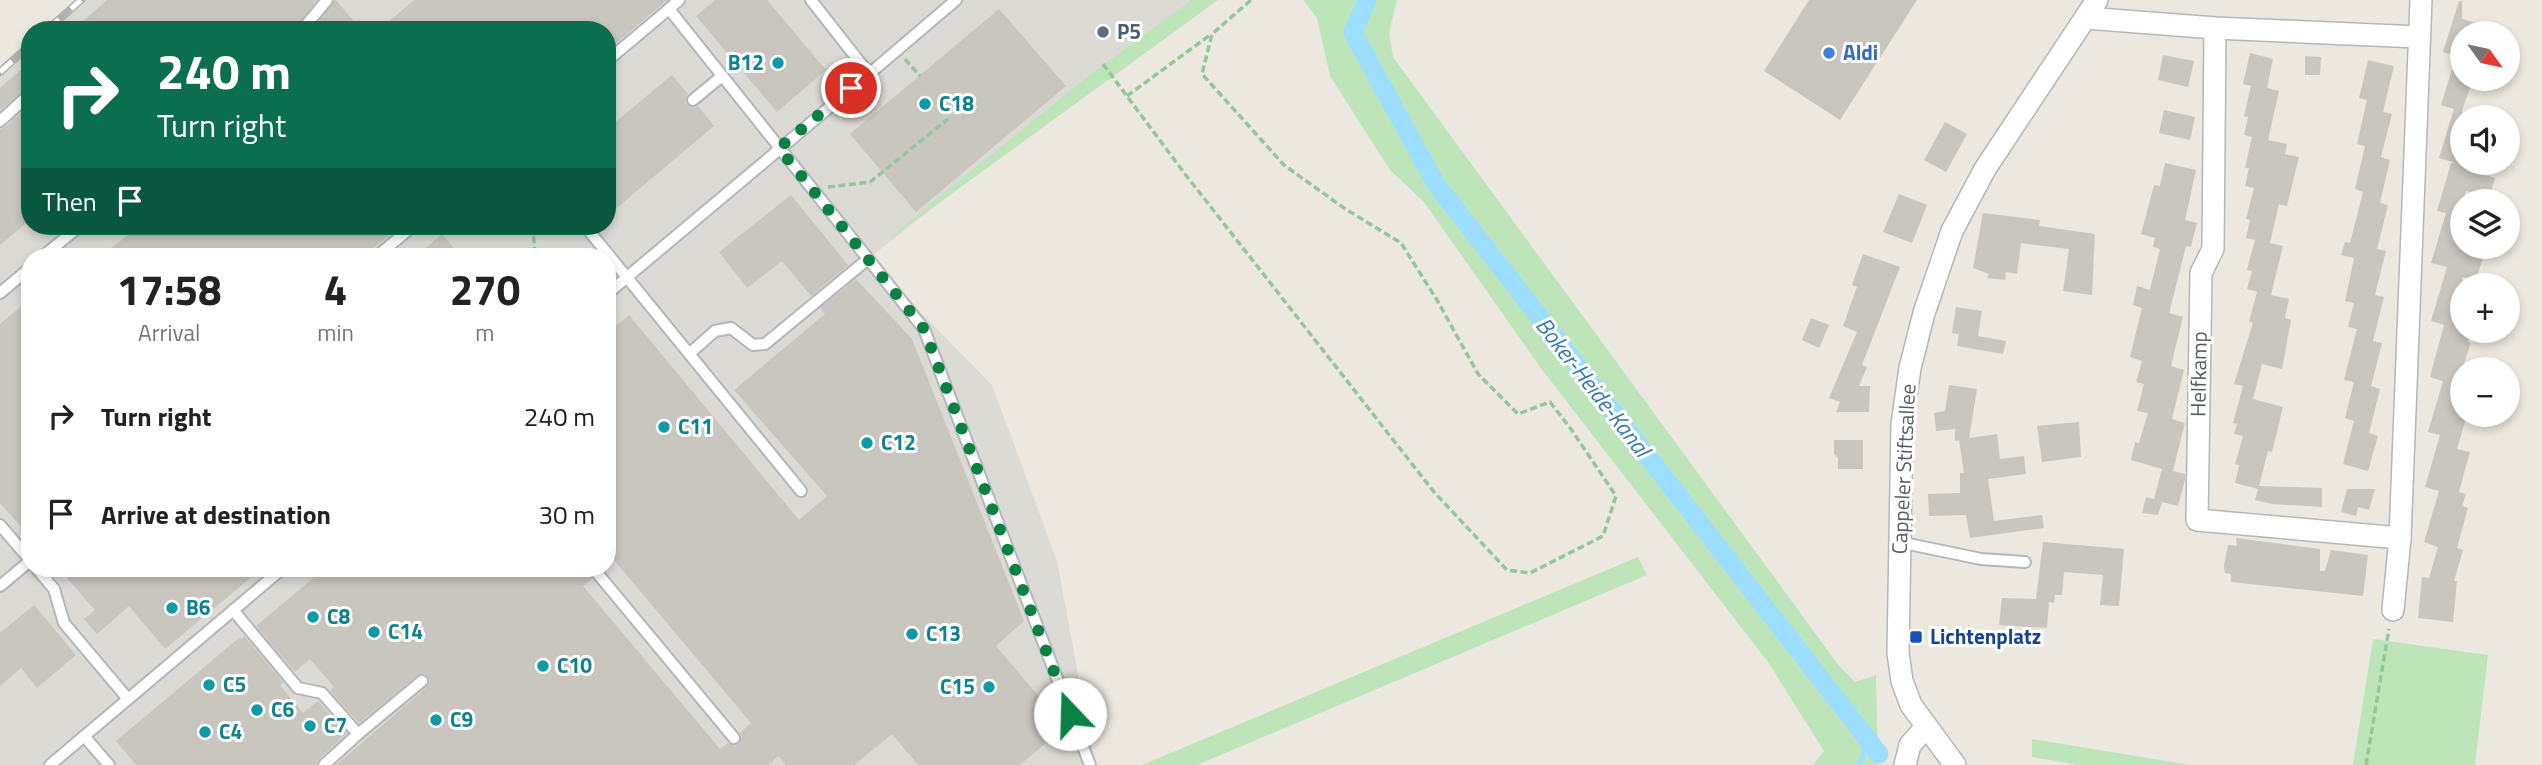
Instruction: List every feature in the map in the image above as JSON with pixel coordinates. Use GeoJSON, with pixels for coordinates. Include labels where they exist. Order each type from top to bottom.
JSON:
{"type":"FeatureCollection","features":[{"type":"Feature","properties":{"kind":"street"},"geometry":{"type":"LineString","coordinates":[[2393,610],[2400,538],[2421,0]]}},
{"type":"Feature","properties":{"kind":"street"},"geometry":{"type":"LineString","coordinates":[[2091,9],[2215,28],[2419,37]]}},
{"type":"Feature","properties":{"kind":"street","name":"Cappeler Stiftsallee"},"geometry":{"type":"LineString","coordinates":[[1926,727],[1911,705],[1902,681],[1898,653],[1902,424],[1910,368],[1924,313],[1948,243],[1985,169],[2091,9]]}},
{"type":"Feature","properties":{"kind":"street","name":"Helfkamp"},"geometry":{"type":"LineString","coordinates":[[2215,28],[2213,249],[2201,273],[2197,520],[2400,538]]}},
{"type":"Feature","properties":{"kind":"street"},"geometry":{"type":"LineString","coordinates":[[1905,765],[1910,745],[1926,727],[1955,765]]}},
{"type":"Feature","properties":{"kind":"lane"},"geometry":{"type":"LineString","coordinates":[[310,21],[327,0]]}},
{"type":"Feature","properties":{"kind":"lane"},"geometry":{"type":"LineString","coordinates":[[616,53],[679,0]]}},
{"type":"Feature","properties":{"kind":"lane"},"geometry":{"type":"LineString","coordinates":[[811,0],[869,74]]}},
{"type":"Feature","properties":{"kind":"lane"},"geometry":{"type":"LineString","coordinates":[[616,286],[956,0]]}},
{"type":"Feature","properties":{"kind":"lane"},"geometry":{"type":"LineString","coordinates":[[668,9],[924,329],[1090,765]]}},
{"type":"Feature","properties":{"kind":"lane"},"geometry":{"type":"LineString","coordinates":[[693,100],[722,76]]}},
{"type":"Feature","properties":{"kind":"lane"},"geometry":{"type":"LineString","coordinates":[[0,121],[21,102]]}},
{"type":"Feature","properties":{"kind":"lane"},"geometry":{"type":"LineString","coordinates":[[53,248],[69,235]]}},
{"type":"Feature","properties":{"kind":"lane"},"geometry":{"type":"LineString","coordinates":[[387,248],[402,235]]}},
{"type":"Feature","properties":{"kind":"lane"},"geometry":{"type":"LineString","coordinates":[[690,353],[715,331],[731,328],[753,345],[765,344],[868,260]]}},
{"type":"Feature","properties":{"kind":"lane"},"geometry":{"type":"LineString","coordinates":[[616,262],[802,491]]}},
{"type":"Feature","properties":{"kind":"lane"},"geometry":{"type":"LineString","coordinates":[[2,288],[21,274]]}},
{"type":"Feature","properties":{"kind":"lane"},"geometry":{"type":"LineString","coordinates":[[0,525],[21,550]]}},
{"type":"Feature","properties":{"kind":"lane"},"geometry":{"type":"LineString","coordinates":[[1899,542],[1981,559],[2025,562]]}},
{"type":"Feature","properties":{"kind":"lane"},"geometry":{"type":"LineString","coordinates":[[0,586],[21,568]]}},
{"type":"Feature","properties":{"kind":"lane"},"geometry":{"type":"LineString","coordinates":[[44,577],[54,589],[64,623],[128,699]]}},
{"type":"Feature","properties":{"kind":"lane"},"geometry":{"type":"LineString","coordinates":[[50,765],[273,577]]}},
{"type":"Feature","properties":{"kind":"lane"},"geometry":{"type":"LineString","coordinates":[[600,577],[734,738]]}},
{"type":"Feature","properties":{"kind":"lane"},"geometry":{"type":"LineString","coordinates":[[233,611],[298,688],[322,693],[358,734]]}},
{"type":"Feature","properties":{"kind":"lane"},"geometry":{"type":"LineString","coordinates":[[324,765],[422,681]]}},
{"type":"Feature","properties":{"kind":"lane"},"geometry":{"type":"LineString","coordinates":[[84,736],[109,765]]}},
{"type":"Feature","properties":{"kind":"path"},"geometry":{"type":"LineString","coordinates":[[1127,96],[1212,34],[1251,0]]}},
{"type":"Feature","properties":{"kind":"path"},"geometry":{"type":"LineString","coordinates":[[1103,64],[1434,492],[1507,570],[1530,573],[1602,536],[1616,496],[1571,429],[1550,402],[1518,414],[1478,373],[1401,243],[1344,208],[1284,165],[1202,74],[1212,34]]}},
{"type":"Feature","properties":{"kind":"path"},"geometry":{"type":"LineString","coordinates":[[897,50],[920,76]]}},
{"type":"Feature","properties":{"kind":"path"},"geometry":{"type":"LineString","coordinates":[[812,188],[870,182],[948,119]]}},
{"type":"Feature","properties":{"kind":"path"},"geometry":{"type":"LineString","coordinates":[[2366,765],[2393,610]]}},
{"type":"Feature","properties":{"kind":"shaded area"},"geometry":{"type":"Polygon","coordinates":[[[82,0],[1197,0],[868,259],[992,385],[1057,561],[1095,765],[0,765],[0,76],[21,54],[21,235],[616,235],[616,21],[58,21],[82,0]]]}},
{"type":"Feature","properties":{"kind":"green space"},"geometry":{"type":"Polygon","coordinates":[[[1192,0],[1218,0],[890,237],[1092,73],[1192,0]]]}},
{"type":"Feature","properties":{"kind":"green space"},"geometry":{"type":"Polygon","coordinates":[[[1303,0],[1397,0],[1389,33],[1393,57],[1840,667],[1855,682],[1876,675],[1878,765],[1813,765],[1824,751],[1768,662],[1540,367],[1424,202],[1390,170],[1330,76],[1317,18],[1303,0]]]}},
{"type":"Feature","properties":{"kind":"green space"},"geometry":{"type":"Polygon","coordinates":[[[1638,557],[1647,575],[1197,765],[1142,765],[1638,557]]]}},
{"type":"Feature","properties":{"kind":"green space"},"geometry":{"type":"Polygon","coordinates":[[[2373,639],[2488,655],[2475,765],[2353,765],[2373,639]]]}},
{"type":"Feature","properties":{"kind":"green space"},"geometry":{"type":"Polygon","coordinates":[[[2032,739],[2191,765],[2078,765],[2032,757],[2032,739]]]}},
{"type":"Feature","properties":{"kind":"building"},"geometry":{"type":"Polygon","coordinates":[[[107,0],[317,0],[301,21],[83,21],[107,0]]]}},
{"type":"Feature","properties":{"kind":"building"},"geometry":{"type":"Polygon","coordinates":[[[336,0],[354,21],[319,21],[336,0]]]}},
{"type":"Feature","properties":{"kind":"building"},"geometry":{"type":"Polygon","coordinates":[[[414,0],[667,0],[616,43],[616,21],[390,21],[414,0]]]}},
{"type":"Feature","properties":{"kind":"building","name":"B12"},"geometry":{"type":"Polygon","coordinates":[[[715,0],[767,0],[826,70],[777,112],[696,16],[715,0]]]}},
{"type":"Feature","properties":{"kind":"building","name":"Aldi"},"geometry":{"type":"Polygon","coordinates":[[[1809,0],[1917,0],[1840,120],[1764,71],[1809,0]]]}},
{"type":"Feature","properties":{"kind":"building"},"geometry":{"type":"Polygon","coordinates":[[[2459,1],[2462,1],[2462,19],[2469,21],[2453,21],[2459,1]]]}},
{"type":"Feature","properties":{"kind":"building","name":"C18"},"geometry":{"type":"Polygon","coordinates":[[[999,9],[1066,86],[916,212],[850,134],[999,9]]]}},
{"type":"Feature","properties":{"kind":"building"},"geometry":{"type":"Polygon","coordinates":[[[2450,30],[2450,54],[2443,52],[2450,30]]]}},
{"type":"Feature","properties":{"kind":"building"},"geometry":{"type":"Polygon","coordinates":[[[2250,53],[2273,59],[2267,88],[2279,91],[2268,140],[2287,144],[2285,154],[2299,157],[2287,206],[2279,204],[2270,243],[2283,246],[2271,295],[2289,299],[2285,318],[2291,320],[2282,369],[2262,364],[2253,399],[2283,407],[2272,452],[2268,451],[2259,486],[2322,488],[2322,507],[2272,504],[2255,500],[2258,489],[2235,483],[2239,465],[2235,464],[2243,436],[2234,434],[2237,424],[2233,423],[2243,386],[2234,384],[2253,323],[2249,321],[2257,292],[2247,289],[2252,271],[2247,270],[2255,240],[2246,238],[2250,220],[2246,219],[2254,188],[2245,186],[2249,168],[2245,168],[2252,137],[2244,135],[2248,117],[2244,116],[2251,86],[2243,84],[2250,53]]]}},
{"type":"Feature","properties":{"kind":"building"},"geometry":{"type":"Polygon","coordinates":[[[2163,55],[2194,61],[2188,87],[2158,80],[2163,55]]]}},
{"type":"Feature","properties":{"kind":"building"},"geometry":{"type":"Polygon","coordinates":[[[2305,56],[2321,57],[2320,75],[2305,75],[2305,56]]]}},
{"type":"Feature","properties":{"kind":"building"},"geometry":{"type":"Polygon","coordinates":[[[2368,60],[2394,66],[2383,112],[2392,114],[2381,157],[2390,160],[2380,203],[2388,205],[2377,249],[2386,251],[2375,295],[2384,297],[2373,341],[2382,343],[2371,386],[2380,389],[2369,433],[2378,436],[2368,471],[2343,464],[2354,421],[2345,418],[2354,382],[2344,380],[2357,329],[2348,327],[2354,303],[2345,301],[2354,258],[2341,255],[2345,242],[2350,243],[2363,192],[2355,189],[2365,146],[2357,144],[2367,100],[2359,98],[2368,60]]]}},
{"type":"Feature","properties":{"kind":"building"},"geometry":{"type":"Polygon","coordinates":[[[21,70],[21,93],[0,110],[0,88],[21,70]]]}},
{"type":"Feature","properties":{"kind":"building"},"geometry":{"type":"Polygon","coordinates":[[[672,75],[688,94],[685,101],[687,105],[694,108],[698,106],[714,126],[616,208],[616,122],[672,75]]]}},
{"type":"Feature","properties":{"kind":"building"},"geometry":{"type":"Polygon","coordinates":[[[2450,76],[2450,91],[2469,91],[2464,105],[2450,105],[2450,108],[2441,105],[2450,76]]]}},
{"type":"Feature","properties":{"kind":"building"},"geometry":{"type":"Polygon","coordinates":[[[2164,110],[2195,117],[2190,140],[2159,133],[2164,110]]]}},
{"type":"Feature","properties":{"kind":"building"},"geometry":{"type":"Polygon","coordinates":[[[21,113],[21,228],[0,245],[0,129],[21,113]]]}},
{"type":"Feature","properties":{"kind":"building"},"geometry":{"type":"Polygon","coordinates":[[[1945,122],[1967,134],[1946,172],[1924,160],[1945,122]]]}},
{"type":"Feature","properties":{"kind":"building"},"geometry":{"type":"Polygon","coordinates":[[[2450,122],[2450,161],[2439,158],[2450,122]]]}},
{"type":"Feature","properties":{"kind":"building"},"geometry":{"type":"Polygon","coordinates":[[[2165,163],[2196,170],[2185,220],[2197,223],[2191,247],[2186,246],[2169,313],[2183,317],[2171,366],[2184,370],[2172,419],[2185,423],[2173,471],[2185,474],[2185,480],[2178,506],[2162,502],[2158,515],[2142,513],[2146,497],[2154,499],[2162,469],[2131,460],[2135,442],[2139,443],[2148,413],[2137,411],[2144,384],[2136,382],[2142,361],[2130,357],[2142,308],[2133,305],[2137,286],[2150,290],[2160,249],[2153,247],[2155,238],[2141,234],[2154,185],[2160,186],[2165,163]]]}},
{"type":"Feature","properties":{"kind":"building"},"geometry":{"type":"Polygon","coordinates":[[[2450,166],[2450,175],[2485,175],[2495,178],[2492,189],[2450,189],[2450,259],[2482,259],[2478,273],[2450,273],[2450,343],[2471,343],[2466,357],[2450,357],[2450,427],[2463,427],[2457,449],[2470,452],[2459,492],[2466,494],[2462,506],[2468,508],[2457,548],[2463,550],[2454,581],[2457,581],[2453,622],[2418,618],[2422,577],[2429,578],[2438,547],[2424,542],[2439,491],[2425,487],[2440,435],[2428,432],[2443,381],[2430,377],[2444,325],[2431,321],[2447,267],[2431,263],[2446,213],[2437,211],[2450,166]]]}},
{"type":"Feature","properties":{"kind":"building"},"geometry":{"type":"Polygon","coordinates":[[[1899,194],[1927,205],[1912,243],[1883,232],[1899,194]]]}},
{"type":"Feature","properties":{"kind":"building"},"geometry":{"type":"Polygon","coordinates":[[[791,195],[848,265],[811,296],[782,261],[747,288],[719,252],[791,195]]]}},
{"type":"Feature","properties":{"kind":"building"},"geometry":{"type":"Polygon","coordinates":[[[1983,213],[2040,220],[2039,226],[2095,234],[2092,295],[2063,291],[2069,249],[2021,243],[2017,274],[2006,272],[2005,280],[1987,278],[1989,274],[1973,268],[1983,213]]]}},
{"type":"Feature","properties":{"kind":"building"},"geometry":{"type":"Polygon","coordinates":[[[128,235],[389,235],[373,248],[111,248],[128,235]]]}},
{"type":"Feature","properties":{"kind":"building"},"geometry":{"type":"Polygon","coordinates":[[[443,235],[454,248],[426,248],[443,235]]]}},
{"type":"Feature","properties":{"kind":"building"},"geometry":{"type":"Polygon","coordinates":[[[1863,254],[1900,267],[1862,365],[1867,367],[1859,386],[1870,386],[1869,412],[1836,412],[1840,402],[1829,398],[1857,332],[1843,326],[1857,287],[1852,285],[1863,254]]]}},
{"type":"Feature","properties":{"kind":"building"},"geometry":{"type":"Polygon","coordinates":[[[856,279],[912,339],[1024,621],[996,646],[1065,727],[1020,765],[918,765],[892,734],[854,765],[786,765],[778,756],[768,765],[336,765],[427,687],[430,680],[425,674],[418,675],[359,723],[330,691],[334,687],[310,659],[295,672],[256,626],[314,577],[592,577],[583,586],[720,749],[728,743],[735,746],[739,744],[742,737],[740,733],[751,723],[616,562],[616,326],[629,315],[799,520],[827,496],[734,390],[825,314],[820,308],[856,279]]]}},
{"type":"Feature","properties":{"kind":"building"},"geometry":{"type":"Polygon","coordinates":[[[21,306],[21,527],[0,503],[0,324],[21,306]]]}},
{"type":"Feature","properties":{"kind":"building"},"geometry":{"type":"Polygon","coordinates":[[[1956,307],[1982,311],[1978,336],[2006,341],[2003,354],[1957,346],[1959,334],[1952,333],[1956,307]]]}},
{"type":"Feature","properties":{"kind":"building"},"geometry":{"type":"Polygon","coordinates":[[[1811,318],[1829,325],[1819,348],[1802,340],[1811,318]]]}},
{"type":"Feature","properties":{"kind":"building"},"geometry":{"type":"Polygon","coordinates":[[[1949,385],[1977,389],[1969,438],[1997,434],[2000,459],[2024,456],[2026,474],[1988,479],[1994,521],[2042,515],[2044,528],[1970,538],[1966,515],[1929,516],[1928,494],[1960,493],[1960,473],[1964,473],[1959,440],[1955,441],[1955,429],[1936,431],[1934,413],[1945,411],[1949,385]]]}},
{"type":"Feature","properties":{"kind":"building"},"geometry":{"type":"Polygon","coordinates":[[[2079,422],[2081,457],[2042,462],[2037,426],[2079,422]]]}},
{"type":"Feature","properties":{"kind":"building"},"geometry":{"type":"Polygon","coordinates":[[[1834,440],[1863,440],[1863,469],[1838,469],[1834,440]]]}},
{"type":"Feature","properties":{"kind":"building"},"geometry":{"type":"Polygon","coordinates":[[[2347,489],[2375,489],[2369,510],[2358,507],[2356,516],[2341,512],[2347,489]]]}},
{"type":"Feature","properties":{"kind":"building"},"geometry":{"type":"Polygon","coordinates":[[[2236,538],[2320,549],[2320,571],[2325,571],[2331,550],[2368,555],[2363,596],[2231,582],[2231,574],[2225,573],[2224,566],[2228,545],[2237,546],[2236,538]]]}},
{"type":"Feature","properties":{"kind":"building"},"geometry":{"type":"Polygon","coordinates":[[[2043,542],[2124,549],[2119,606],[2100,605],[2103,575],[2064,572],[2062,595],[2055,595],[2054,603],[2049,602],[2047,628],[1999,625],[2002,598],[2036,599],[2043,542]]]}},
{"type":"Feature","properties":{"kind":"building","name":"B6"},"geometry":{"type":"Polygon","coordinates":[[[66,577],[251,577],[165,649],[129,606],[97,634],[84,619],[95,610],[66,577]]]}},
{"type":"Feature","properties":{"kind":"building"},"geometry":{"type":"Polygon","coordinates":[[[34,605],[76,655],[37,688],[21,668],[0,686],[0,633],[34,605]]]}},
{"type":"Feature","properties":{"kind":"building"},"geometry":{"type":"Polygon","coordinates":[[[244,636],[283,682],[280,685],[303,713],[318,701],[347,733],[316,765],[136,765],[116,741],[244,636]]]}},
{"type":"Feature","properties":{"kind":"waterway","name":"Boker-Heide-Kanal"},"geometry":{"type":"LineString","coordinates":[[1367,0],[1353,33],[1436,184],[1879,754]]}},
{"type":"Feature","properties":{"kind":"waterway"},"geometry":{"type":"LineString","coordinates":[[1858,765],[1863,757],[1867,737]]}},
{"type":"Feature","properties":{"kind":"railway"},"geometry":{"type":"LineString","coordinates":[[57,21],[81,0]]}},
{"type":"Feature","properties":{"kind":"railway"},"geometry":{"type":"LineString","coordinates":[[0,72],[21,53]]}},
{"type":"Feature","properties":{"kind":"place","name":"P5"},"geometry":{"type":"Point","coordinates":[1103,32]}},
{"type":"Feature","properties":{"kind":"place","name":"Aldi"},"geometry":{"type":"Point","coordinates":[1829,53]}},
{"type":"Feature","properties":{"kind":"place","name":"B12"},"geometry":{"type":"Point","coordinates":[778,63]}},
{"type":"Feature","properties":{"kind":"place","name":"C18"},"geometry":{"type":"Point","coordinates":[925,104]}},
{"type":"Feature","properties":{"kind":"place","name":"C11"},"geometry":{"type":"Point","coordinates":[664,427]}},
{"type":"Feature","properties":{"kind":"place","name":"C12"},"geometry":{"type":"Point","coordinates":[867,443]}},
{"type":"Feature","properties":{"kind":"place","name":"B6"},"geometry":{"type":"Point","coordinates":[172,608]}},
{"type":"Feature","properties":{"kind":"place","name":"C8"},"geometry":{"type":"Point","coordinates":[313,617]}},
{"type":"Feature","properties":{"kind":"place","name":"C14"},"geometry":{"type":"Point","coordinates":[374,632]}},
{"type":"Feature","properties":{"kind":"place","name":"C13"},"geometry":{"type":"Point","coordinates":[912,634]}},
{"type":"Feature","properties":{"kind":"place","name":"Lichtenplatz"},"geometry":{"type":"Point","coordinates":[1916,637]}},
{"type":"Feature","properties":{"kind":"place","name":"C10"},"geometry":{"type":"Point","coordinates":[543,666]}},
{"type":"Feature","properties":{"kind":"place","name":"C5"},"geometry":{"type":"Point","coordinates":[209,685]}},
{"type":"Feature","properties":{"kind":"place","name":"C15"},"geometry":{"type":"Point","coordinates":[989,687]}},
{"type":"Feature","properties":{"kind":"place","name":"C6"},"geometry":{"type":"Point","coordinates":[257,710]}},
{"type":"Feature","properties":{"kind":"place","name":"C9"},"geometry":{"type":"Point","coordinates":[436,720]}},
{"type":"Feature","properties":{"kind":"place","name":"C7"},"geometry":{"type":"Point","coordinates":[310,726]}},
{"type":"Feature","properties":{"kind":"place","name":"C4"},"geometry":{"type":"Point","coordinates":[205,732]}},
{"type":"Feature","properties":{"kind":"route"},"geometry":{"type":"LineString","coordinates":[[851,88],[779,148],[924,329],[1070,714]]}}]}
